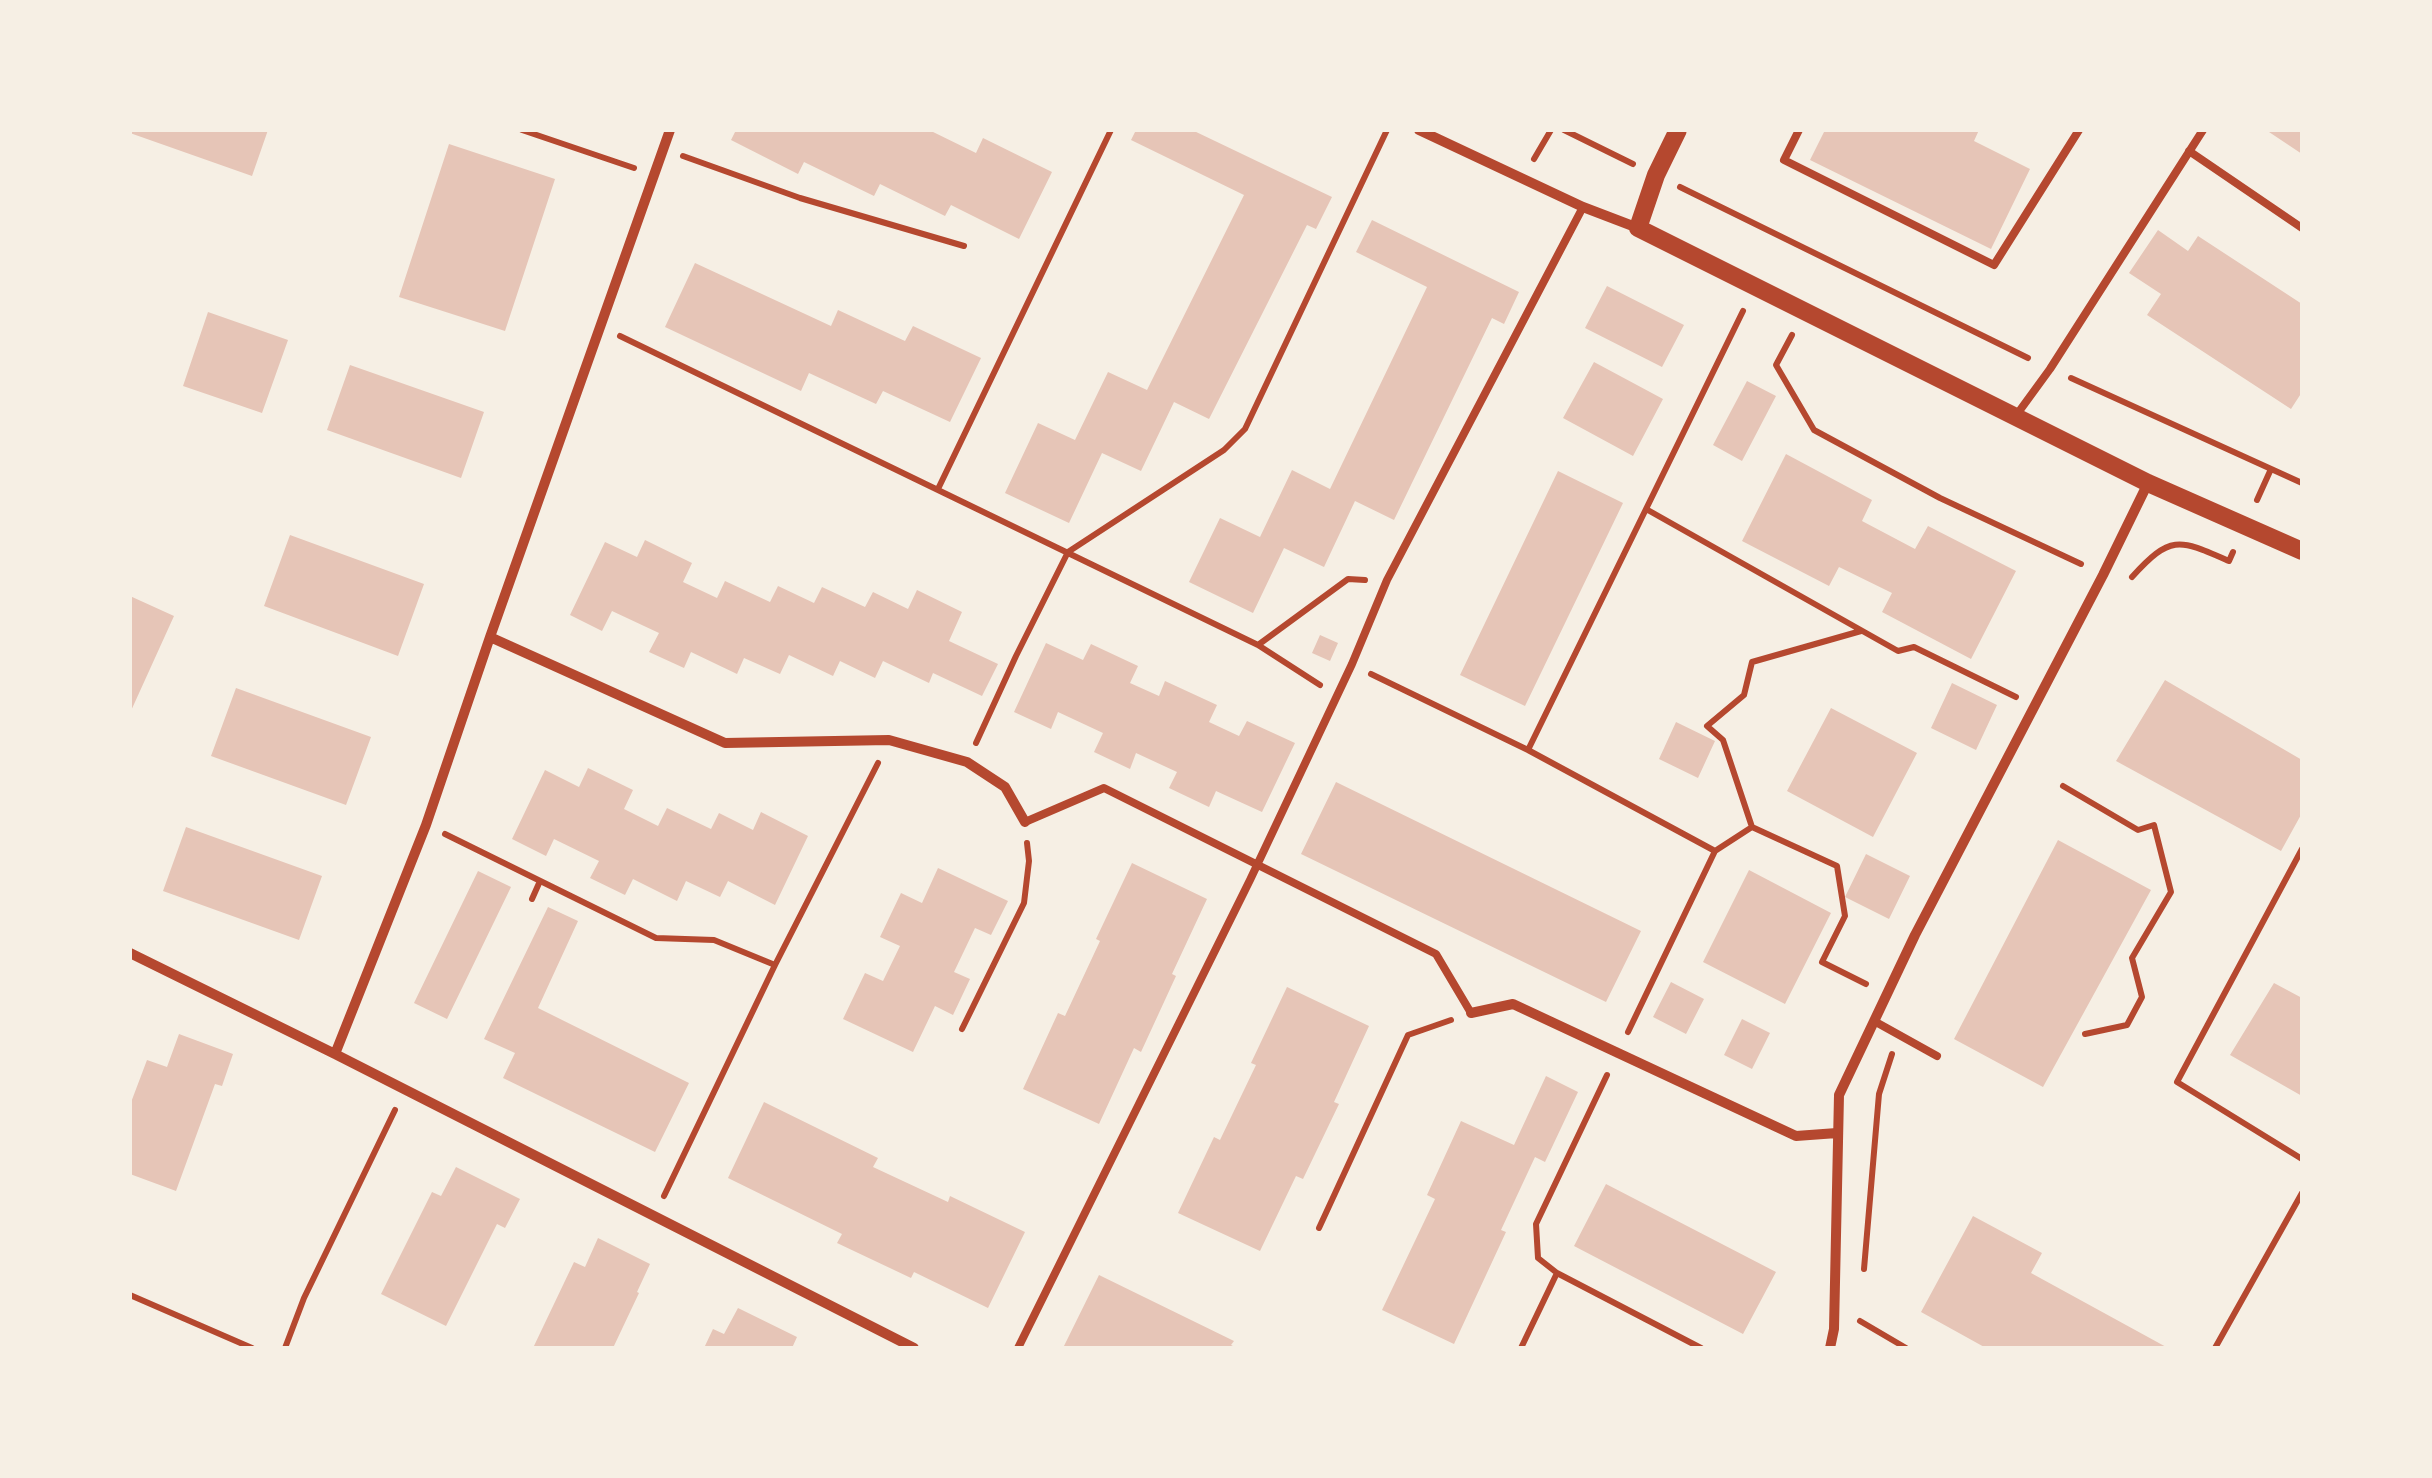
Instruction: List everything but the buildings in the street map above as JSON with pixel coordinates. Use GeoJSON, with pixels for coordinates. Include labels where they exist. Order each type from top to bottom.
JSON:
{"type":"FeatureCollection","features":[{"type":"Feature","properties":{"kind":"street"},"geometry":{"type":"LineString","coordinates":[[335,1054],[426,825],[670,130]]}},
{"type":"Feature","properties":{"kind":"street"},"geometry":{"type":"LineString","coordinates":[[1419,130],[1583,207],[1638,228],[2148,483],[2302,551]]}},
{"type":"Feature","properties":{"kind":"street"},"geometry":{"type":"LineString","coordinates":[[1638,228],[1678,130]]}},
{"type":"Feature","properties":{"kind":"street"},"geometry":{"type":"LineString","coordinates":[[1830,1348],[1834,1329],[1839,1096],[1915,935],[2148,483]]}},
{"type":"Feature","properties":{"kind":"street"},"geometry":{"type":"LineString","coordinates":[[490,637],[724,743],[890,740],[967,762],[1004,787],[1025,822]]}},
{"type":"Feature","properties":{"kind":"street"},"geometry":{"type":"LineString","coordinates":[[130,954],[914,1348]]}},
{"type":"Feature","properties":{"kind":"street"},"geometry":{"type":"LineString","coordinates":[[1471,1013],[1513,1004],[1796,1136],[1838,1133]]}},
{"type":"Feature","properties":{"kind":"lane"},"geometry":{"type":"LineString","coordinates":[[1799,130],[1784,160],[1994,265],[2079,130]]}},
{"type":"Feature","properties":{"kind":"lane"},"geometry":{"type":"LineString","coordinates":[[2015,417],[2203,130]]}},
{"type":"Feature","properties":{"kind":"lane"},"geometry":{"type":"LineString","coordinates":[[2190,151],[2302,228]]}},
{"type":"Feature","properties":{"kind":"lane"},"geometry":{"type":"LineString","coordinates":[[1018,1348],[1257,864],[1352,664],[1386,580],[1583,207]]}},
{"type":"Feature","properties":{"kind":"lane"},"geometry":{"type":"LineString","coordinates":[[1025,822],[1104,788],[1436,954],[1471,1013]]}},
{"type":"Feature","properties":{"kind":"lane"},"geometry":{"type":"LineString","coordinates":[[1874,1020],[1936,1056]]}},
{"type":"Feature","properties":{"kind":"path"},"geometry":{"type":"LineString","coordinates":[[522,130],[654,175]]}},
{"type":"Feature","properties":{"kind":"path"},"geometry":{"type":"LineString","coordinates":[[938,490],[1110,130]]}},
{"type":"Feature","properties":{"kind":"path"},"geometry":{"type":"LineString","coordinates":[[967,762],[1068,552],[1224,450],[1245,428],[1387,130]]}},
{"type":"Feature","properties":{"kind":"path"},"geometry":{"type":"LineString","coordinates":[[1564,130],[2050,369],[2302,483]]}},
{"type":"Feature","properties":{"kind":"path"},"geometry":{"type":"LineString","coordinates":[[663,148],[800,198],[964,246]]}},
{"type":"Feature","properties":{"kind":"path"},"geometry":{"type":"LineString","coordinates":[[1528,750],[1754,288]]}},
{"type":"Feature","properties":{"kind":"path"},"geometry":{"type":"LineString","coordinates":[[1804,312],[1776,365],[1814,430],[1940,498],[2103,575]]}},
{"type":"Feature","properties":{"kind":"path"},"geometry":{"type":"LineString","coordinates":[[602,327],[1258,644],[1337,696]]}},
{"type":"Feature","properties":{"kind":"path"},"geometry":{"type":"LineString","coordinates":[[1646,509],[1898,650],[1914,647],[2035,706]]}},
{"type":"Feature","properties":{"kind":"path"},"geometry":{"type":"LineString","coordinates":[[1258,644],[1348,579],[1386,580]]}},
{"type":"Feature","properties":{"kind":"path"},"geometry":{"type":"LineString","coordinates":[[1862,631],[1752,662],[1744,695],[1707,726],[1723,740],[1752,826],[1836,866],[1846,916],[1822,962],[1886,995]]}},
{"type":"Feature","properties":{"kind":"path"},"geometry":{"type":"LineString","coordinates":[[1352,664],[1528,750],[1714,850]]}},
{"type":"Feature","properties":{"kind":"path"},"geometry":{"type":"LineString","coordinates":[[654,1217],[775,965],[890,740]]}},
{"type":"Feature","properties":{"kind":"path"},"geometry":{"type":"LineString","coordinates":[[2063,786],[2138,830],[2154,825],[2170,892],[2132,958],[2142,997],[2127,1025],[2085,1034]]}},
{"type":"Feature","properties":{"kind":"path"},"geometry":{"type":"LineString","coordinates":[[962,1029],[1024,903],[1029,861],[1025,822]]}},
{"type":"Feature","properties":{"kind":"path"},"geometry":{"type":"LineString","coordinates":[[426,825],[656,938],[714,940],[775,965]]}},
{"type":"Feature","properties":{"kind":"path"},"geometry":{"type":"LineString","coordinates":[[1700,1348],[1558,1273],[1538,1258],[1536,1224],[1714,850],[1752,826]]}},
{"type":"Feature","properties":{"kind":"path"},"geometry":{"type":"LineString","coordinates":[[2301,853],[2177,1082],[2302,1159]]}},
{"type":"Feature","properties":{"kind":"path"},"geometry":{"type":"LineString","coordinates":[[532,900],[540,881]]}},
{"type":"Feature","properties":{"kind":"path"},"geometry":{"type":"LineString","coordinates":[[1319,1228],[1408,1035],[1471,1013]]}},
{"type":"Feature","properties":{"kind":"path"},"geometry":{"type":"LineString","coordinates":[[1863,1284],[1879,1094],[1898,1034]]}},
{"type":"Feature","properties":{"kind":"path"},"geometry":{"type":"LineString","coordinates":[[285,1348],[304,1298],[404,1090]]}},
{"type":"Feature","properties":{"kind":"path"},"geometry":{"type":"LineString","coordinates":[[2216,1348],[2302,1194]]}},
{"type":"Feature","properties":{"kind":"path"},"geometry":{"type":"LineString","coordinates":[[1521,1348],[1558,1273]]}},
{"type":"Feature","properties":{"kind":"path"},"geometry":{"type":"LineString","coordinates":[[130,1296],[252,1348]]}},
{"type":"Feature","properties":{"kind":"path"},"geometry":{"type":"LineString","coordinates":[[1861,1303],[1860,1322],[1906,1348]]}}]}
